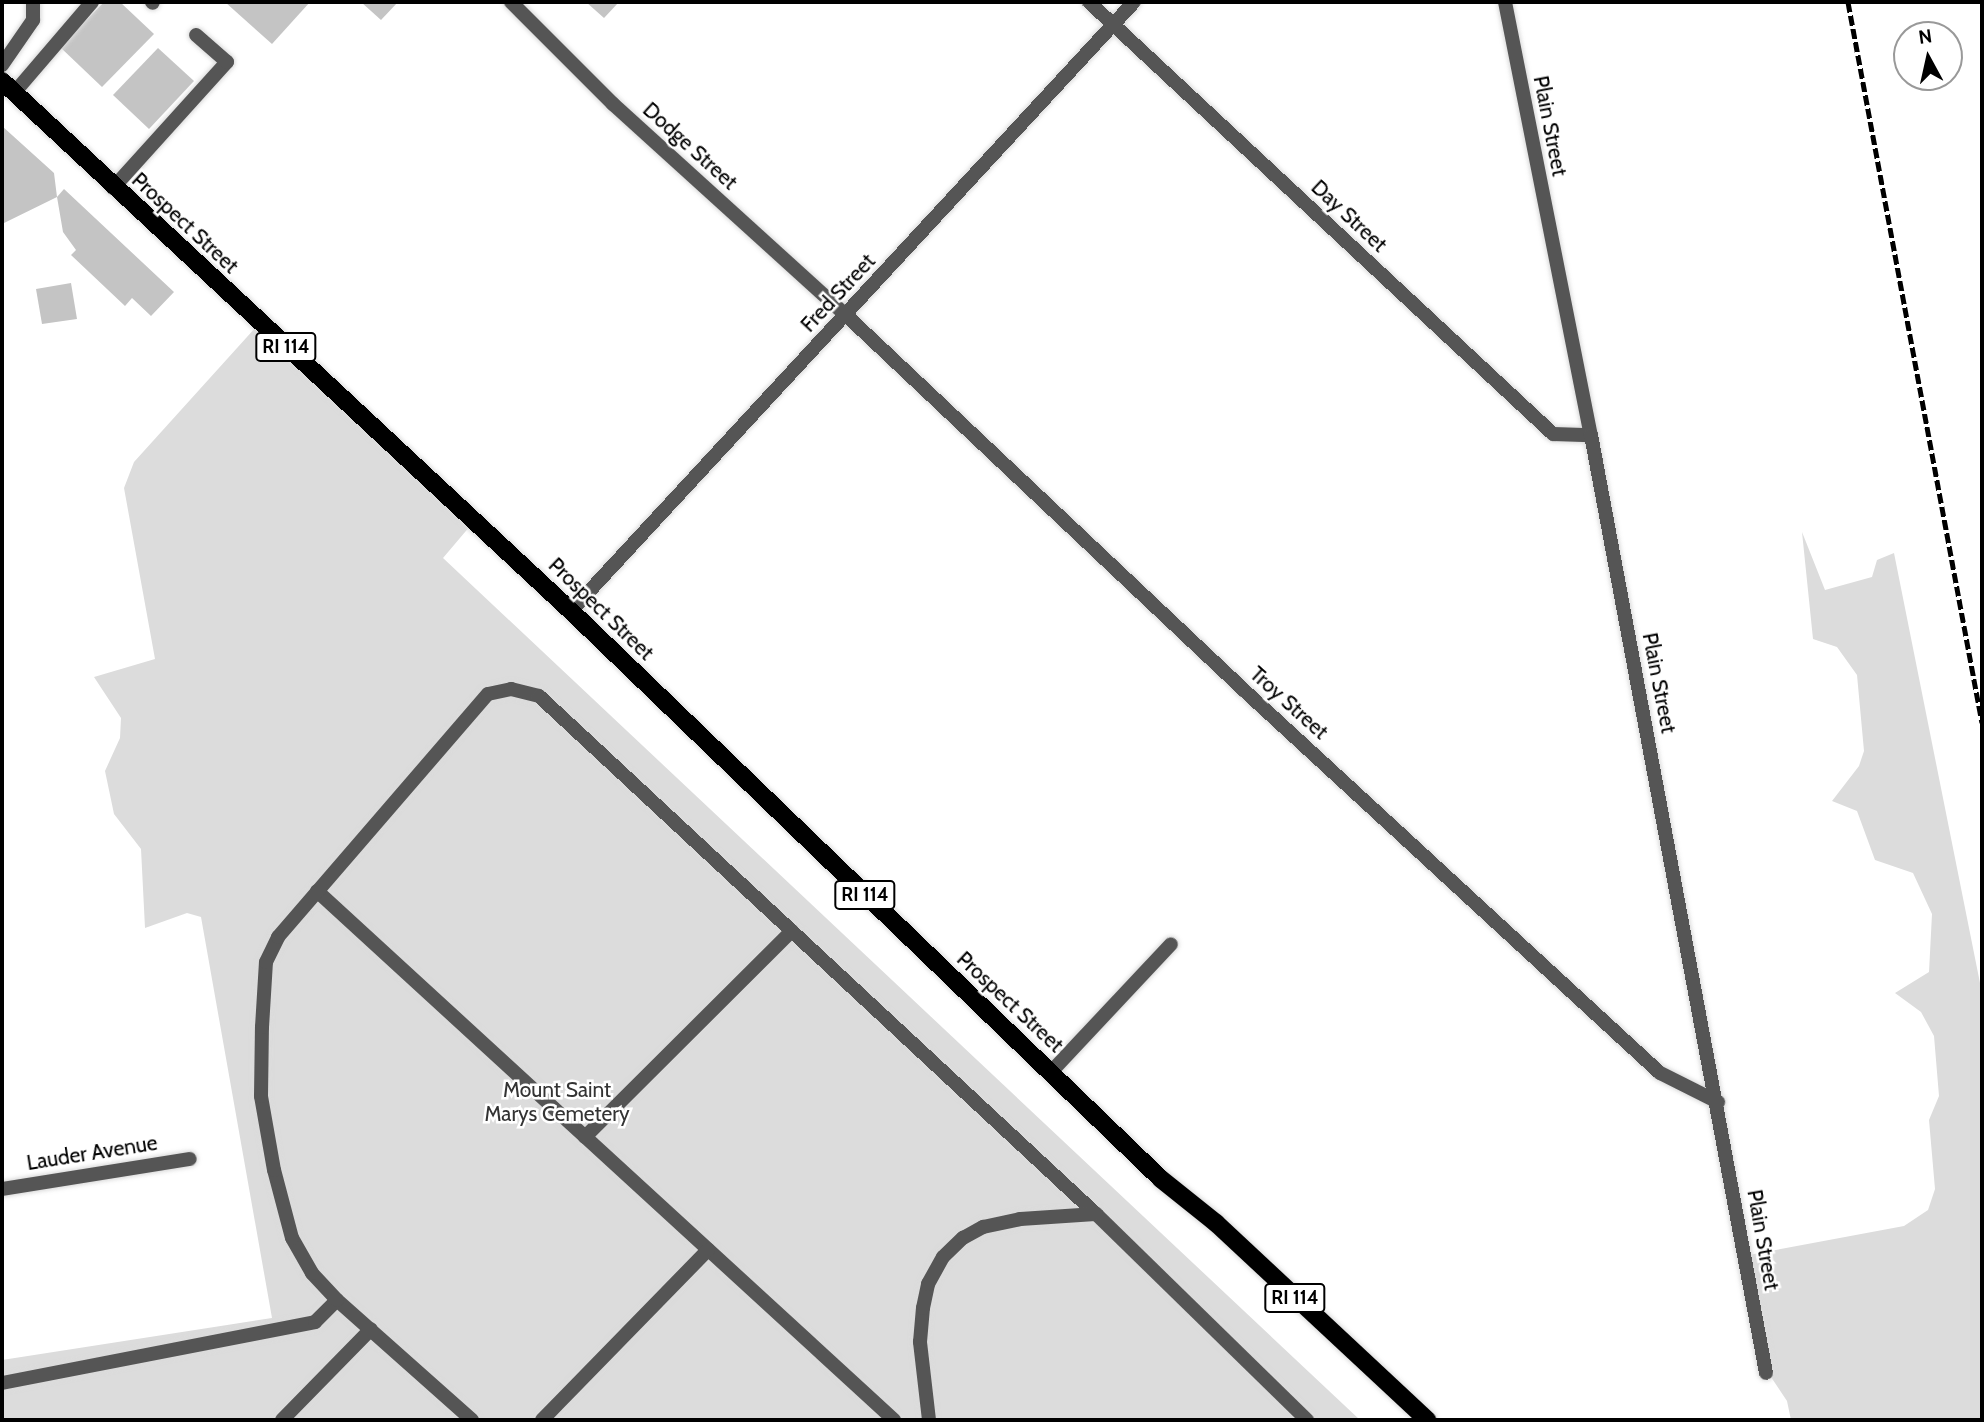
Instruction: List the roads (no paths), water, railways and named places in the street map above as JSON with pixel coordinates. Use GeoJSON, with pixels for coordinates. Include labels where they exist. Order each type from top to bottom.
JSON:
{"type":"FeatureCollection","features":[{"type":"Feature","properties":{"kind":"main road","name":"Prospect Street"},"geometry":{"type":"LineString","coordinates":[[8,87],[113,188],[571,611],[1161,1179],[1216,1223],[1427,1420]]}},
{"type":"Feature","properties":{"kind":"street"},"geometry":{"type":"LineString","coordinates":[[2,65],[33,20],[33,2]]}},
{"type":"Feature","properties":{"kind":"street"},"geometry":{"type":"LineString","coordinates":[[8,87],[92,2]]}},
{"type":"Feature","properties":{"kind":"street","name":"Dodge Street"},"geometry":{"type":"LineString","coordinates":[[510,2],[613,104],[847,316]]}},
{"type":"Feature","properties":{"kind":"street","name":"Day Street"},"geometry":{"type":"LineString","coordinates":[[1089,2],[1553,434],[1591,435]]}},
{"type":"Feature","properties":{"kind":"street","name":"Fred Street"},"geometry":{"type":"LineString","coordinates":[[571,611],[847,316],[1134,2]]}},
{"type":"Feature","properties":{"kind":"street","name":"Plain Street"},"geometry":{"type":"LineString","coordinates":[[1505,2],[1591,435],[1718,1102],[1766,1373]]}},
{"type":"Feature","properties":{"kind":"street"},"geometry":{"type":"LineString","coordinates":[[113,188],[227,62],[196,34]]}},
{"type":"Feature","properties":{"kind":"street","name":"Troy Street"},"geometry":{"type":"LineString","coordinates":[[847,316],[1237,684],[1660,1073],[1718,1102]]}},
{"type":"Feature","properties":{"kind":"street"},"geometry":{"type":"LineString","coordinates":[[471,1420],[337,1300],[312,1273],[292,1238],[274,1170],[261,1096],[266,962],[278,937],[488,694],[511,689],[539,696],[1096,1214],[1307,1420]]}},
{"type":"Feature","properties":{"kind":"street"},"geometry":{"type":"LineString","coordinates":[[317,891],[894,1420]]}},
{"type":"Feature","properties":{"kind":"street"},"geometry":{"type":"LineString","coordinates":[[585,1137],[792,931]]}},
{"type":"Feature","properties":{"kind":"street"},"geometry":{"type":"LineString","coordinates":[[1051,1072],[1171,944]]}},
{"type":"Feature","properties":{"kind":"street","name":"Lauder Avenue"},"geometry":{"type":"LineString","coordinates":[[2,1189],[190,1159]]}},
{"type":"Feature","properties":{"kind":"street"},"geometry":{"type":"LineString","coordinates":[[929,1420],[920,1342],[923,1307],[928,1284],[943,1257],[963,1238],[983,1227],[1020,1219],[1096,1214]]}},
{"type":"Feature","properties":{"kind":"street"},"geometry":{"type":"LineString","coordinates":[[542,1420],[708,1250]]}},
{"type":"Feature","properties":{"kind":"street"},"geometry":{"type":"LineString","coordinates":[[2,1383],[315,1322],[337,1300]]}},
{"type":"Feature","properties":{"kind":"street"},"geometry":{"type":"LineString","coordinates":[[282,1420],[371,1329]]}},
{"type":"Feature","properties":{"kind":"railway"},"geometry":{"type":"LineString","coordinates":[[1848,2],[1982,723]]}},
{"type":"Feature","properties":{"kind":"park label","name":"Mount Saint Marys Cemetery"},"geometry":{"type":"Point","coordinates":[557,1102]}}]}
